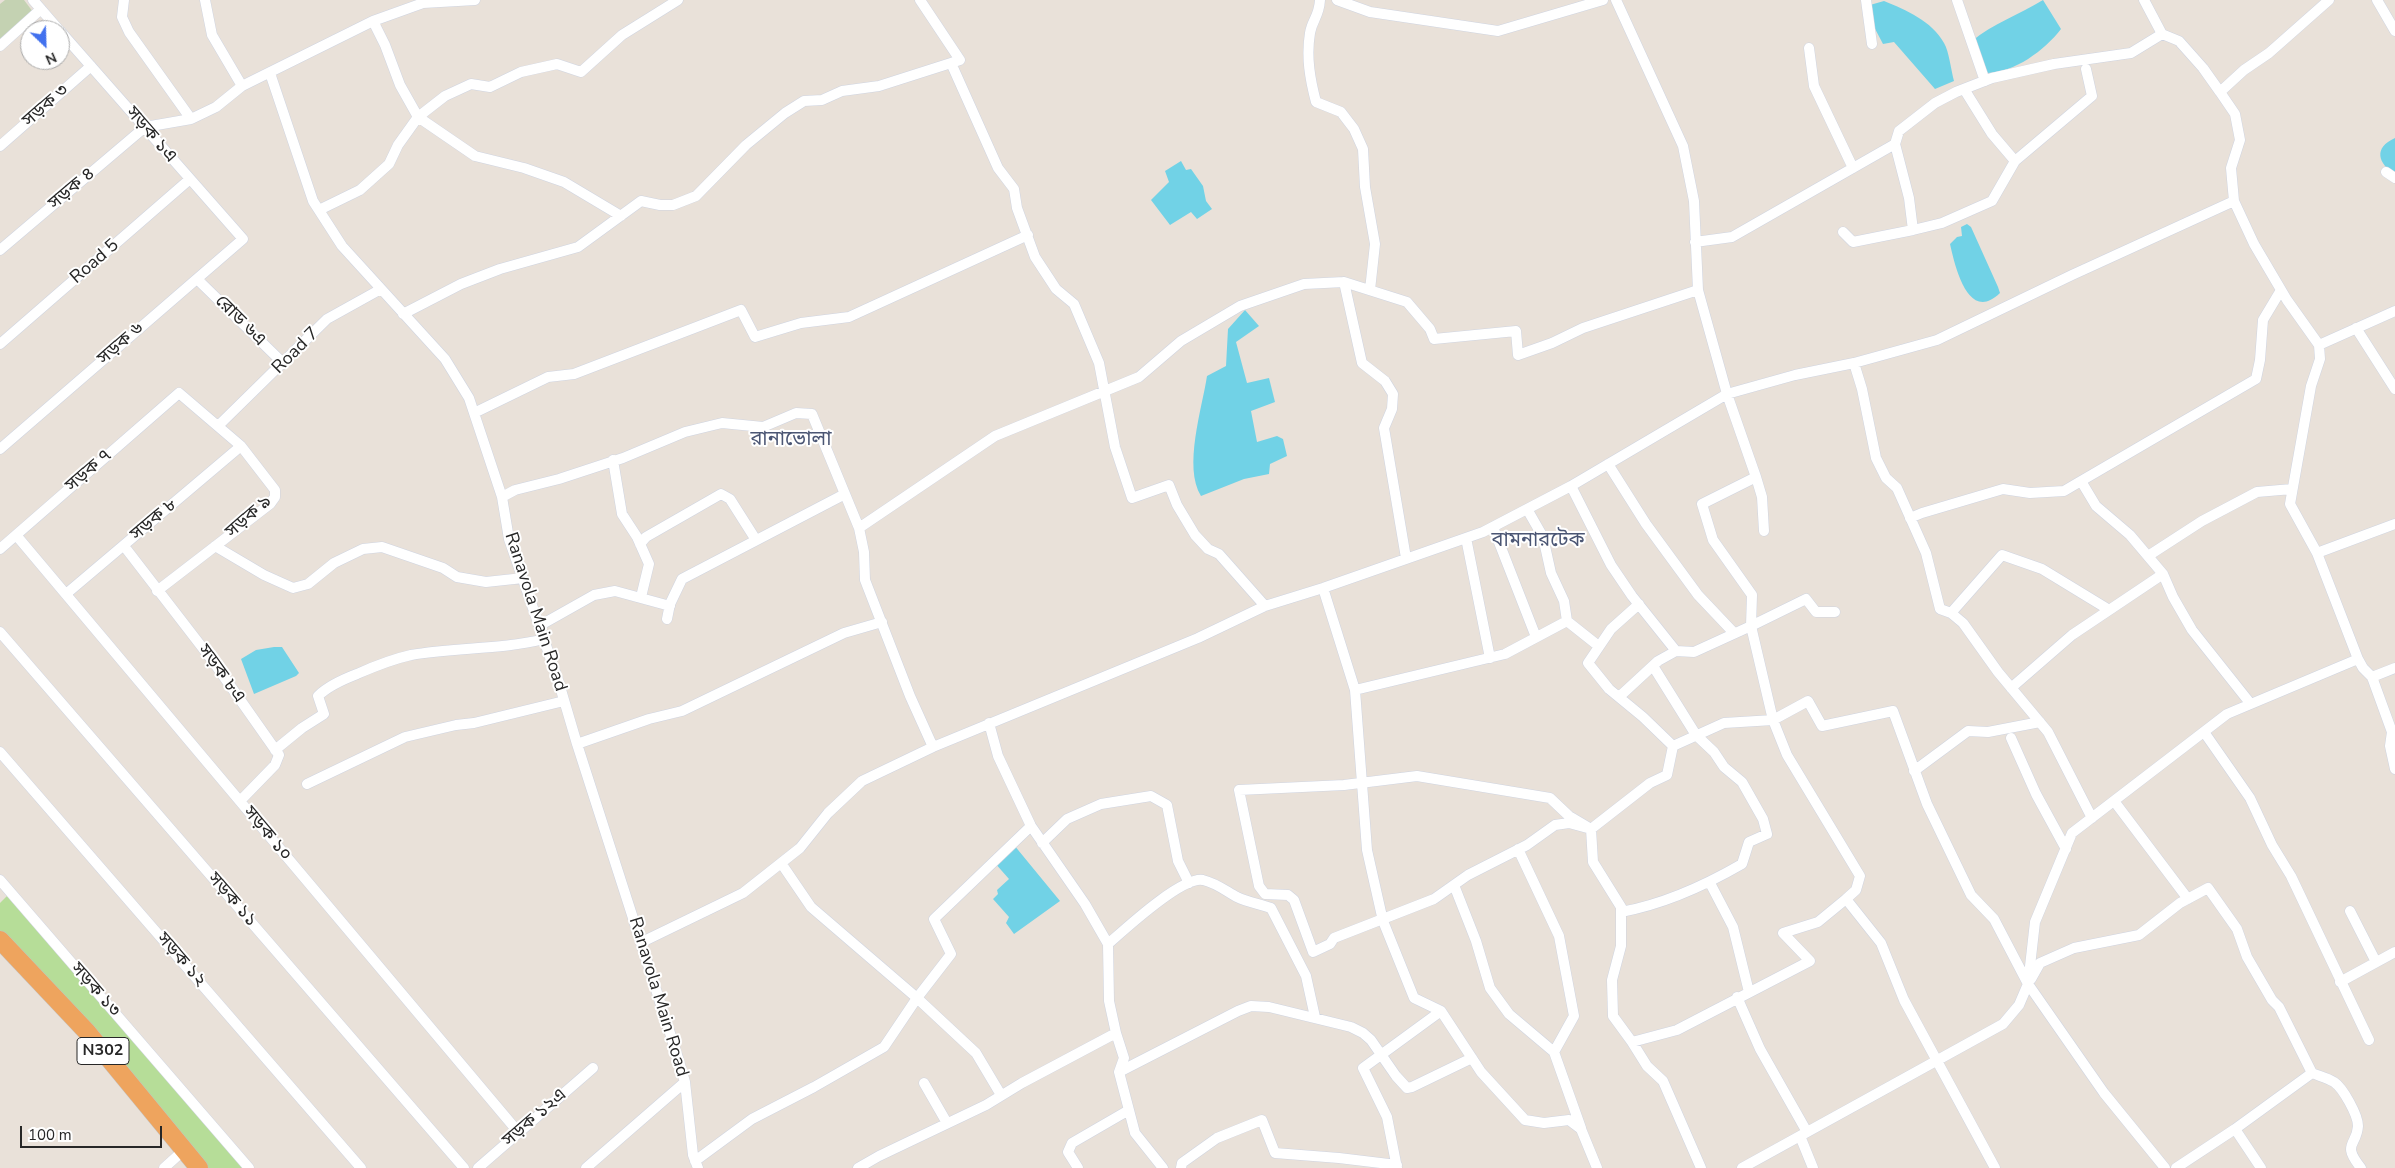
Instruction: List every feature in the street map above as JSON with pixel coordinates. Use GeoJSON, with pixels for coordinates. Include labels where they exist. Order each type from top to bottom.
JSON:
{"type":"FeatureCollection","features":[{"type":"Feature","properties":{"kind":"highway","name":"N302"},"geometry":{"type":"LineString","coordinates":[[0,940],[87,1032],[200,1168]]}},
{"type":"Feature","properties":{"kind":"street","name":"সড়ক ১এ"},"geometry":{"type":"LineString","coordinates":[[33,0],[51,20]]}},
{"type":"Feature","properties":{"kind":"street"},"geometry":{"type":"LineString","coordinates":[[124,0],[122,17],[129,32],[148,56],[191,119]]}},
{"type":"Feature","properties":{"kind":"street"},"geometry":{"type":"LineString","coordinates":[[204,0],[212,35],[242,86]]}},
{"type":"Feature","properties":{"kind":"street"},"geometry":{"type":"LineString","coordinates":[[144,127],[191,119],[216,106],[242,86],[373,22],[423,2],[475,0]]}},
{"type":"Feature","properties":{"kind":"street"},"geometry":{"type":"LineString","coordinates":[[319,210],[360,190],[390,164],[398,145],[418,117],[445,96],[471,84],[490,87],[521,72],[557,64],[581,72],[622,35],[678,0]]}},
{"type":"Feature","properties":{"kind":"street"},"geometry":{"type":"LineString","coordinates":[[404,314],[461,284],[500,269],[578,246],[641,201],[660,205],[673,205],[696,196],[746,145],[785,113],[804,101],[822,100],[842,91],[879,86],[960,60],[920,0]]}},
{"type":"Feature","properties":{"kind":"street"},"geometry":{"type":"LineString","coordinates":[[1320,0],[1320,12],[1310,31],[1308,72],[1316,102],[1341,112],[1354,129],[1362,149],[1364,187],[1375,244],[1370,290]]}},
{"type":"Feature","properties":{"kind":"street"},"geometry":{"type":"LineString","coordinates":[[1337,0],[1370,12],[1498,31],[1603,0]]}},
{"type":"Feature","properties":{"kind":"street"},"geometry":{"type":"LineString","coordinates":[[1616,0],[1684,146],[1694,201],[1698,290],[1727,394],[1762,497],[1764,530]]}},
{"type":"Feature","properties":{"kind":"street"},"geometry":{"type":"LineString","coordinates":[[1866,0],[1872,44]]}},
{"type":"Feature","properties":{"kind":"street"},"geometry":{"type":"LineString","coordinates":[[1957,0],[1985,81]]}},
{"type":"Feature","properties":{"kind":"street"},"geometry":{"type":"LineString","coordinates":[[2144,0],[2162,34],[2179,41],[2203,68],[2235,114],[2240,140],[2232,168],[2234,201],[2254,244],[2281,290],[2319,345],[2320,359],[2311,386],[2290,504],[2317,554],[2358,659],[2363,668],[2372,677],[2392,732],[2390,746],[2395,769]]}},
{"type":"Feature","properties":{"kind":"street"},"geometry":{"type":"LineString","coordinates":[[2220,92],[2244,70],[2269,53],[2329,0]]}},
{"type":"Feature","properties":{"kind":"street"},"geometry":{"type":"LineString","coordinates":[[2377,0],[2395,31]]}},
{"type":"Feature","properties":{"kind":"street"},"geometry":{"type":"LineString","coordinates":[[0,46],[41,9]]}},
{"type":"Feature","properties":{"kind":"street"},"geometry":{"type":"LineString","coordinates":[[373,22],[385,45],[400,85],[418,117],[475,156],[524,168],[564,182],[621,216]]}},
{"type":"Feature","properties":{"kind":"street"},"geometry":{"type":"LineString","coordinates":[[1913,230],[1909,198],[1895,144],[1899,131],[1935,103],[1985,81],[2054,64],[2131,53],[2162,34]]}},
{"type":"Feature","properties":{"kind":"street","name":"সড়ক ১এ"},"geometry":{"type":"LineString","coordinates":[[70,42],[243,239]]}},
{"type":"Feature","properties":{"kind":"street"},"geometry":{"type":"LineString","coordinates":[[1809,48],[1814,86],[1853,168]]}},
{"type":"Feature","properties":{"kind":"street"},"geometry":{"type":"LineString","coordinates":[[951,63],[998,168],[1014,189],[1017,208],[1035,257],[1056,289],[1074,304],[1099,363],[1116,448],[1132,498],[1169,485],[1177,505],[1195,535],[1208,549],[1219,554],[1265,606]]}},
{"type":"Feature","properties":{"kind":"street","name":"সড়ক ৩"},"geometry":{"type":"LineString","coordinates":[[0,146],[91,66]]}},
{"type":"Feature","properties":{"kind":"street"},"geometry":{"type":"LineString","coordinates":[[1843,232],[1853,242],[1913,230],[1942,223],[1992,201],[2015,160],[2092,96],[2086,69]]}},
{"type":"Feature","properties":{"kind":"street","name":"Ranavola Main Road"},"geometry":{"type":"LineString","coordinates":[[270,73],[313,201],[342,246],[445,359],[469,398],[502,497],[509,539],[540,626],[685,1082],[697,1165]]}},
{"type":"Feature","properties":{"kind":"street"},"geometry":{"type":"LineString","coordinates":[[1964,89],[1992,134],[2015,160]]}},
{"type":"Feature","properties":{"kind":"street","name":"সড়ক ৪"},"geometry":{"type":"LineString","coordinates":[[0,250],[144,127]]}},
{"type":"Feature","properties":{"kind":"street"},"geometry":{"type":"LineString","coordinates":[[1695,242],[1732,237],[1895,144]]}},
{"type":"Feature","properties":{"kind":"street","name":"Road 5"},"geometry":{"type":"LineString","coordinates":[[0,344],[190,179]]}},
{"type":"Feature","properties":{"kind":"street"},"geometry":{"type":"LineString","coordinates":[[642,942],[743,893],[800,848],[828,813],[862,782],[933,747],[1198,638],[1265,606],[1323,588],[1493,527],[1571,486],[1727,394],[1795,375],[1854,363],[1937,340],[2072,275],[2234,201]]}},
{"type":"Feature","properties":{"kind":"street"},"geometry":{"type":"LineString","coordinates":[[474,413],[548,377],[574,374],[741,310],[755,337],[801,323],[849,317],[1028,235]]}},
{"type":"Feature","properties":{"kind":"street","name":"সড়ক ৬"},"geometry":{"type":"LineString","coordinates":[[0,450],[243,239]]}},
{"type":"Feature","properties":{"kind":"street","name":"রোড ৬এ"},"geometry":{"type":"LineString","coordinates":[[197,279],[284,364]]}},
{"type":"Feature","properties":{"kind":"street"},"geometry":{"type":"LineString","coordinates":[[1344,282],[1362,363],[1385,382],[1393,394],[1392,408],[1384,428],[1406,558]]}},
{"type":"Feature","properties":{"kind":"street"},"geometry":{"type":"LineString","coordinates":[[859,528],[995,436],[1104,393],[1139,377],[1181,341],[1240,306],[1304,284],[1344,282],[1408,302],[1430,329],[1434,339],[1516,332],[1518,356],[1552,343],[1583,328],[1698,290]]}},
{"type":"Feature","properties":{"kind":"street","name":"Road 7"},"geometry":{"type":"LineString","coordinates":[[219,425],[284,364],[326,319],[381,290]]}},
{"type":"Feature","properties":{"kind":"street"},"geometry":{"type":"LineString","coordinates":[[1910,518],[1922,512],[2003,489],[2030,493],[2064,491],[2256,379],[2260,360],[2263,320],[2281,290]]}},
{"type":"Feature","properties":{"kind":"street"},"geometry":{"type":"LineString","coordinates":[[2319,345],[2395,311]]}},
{"type":"Feature","properties":{"kind":"street"},"geometry":{"type":"LineString","coordinates":[[2356,328],[2395,389]]}},
{"type":"Feature","properties":{"kind":"street"},"geometry":{"type":"LineString","coordinates":[[1854,363],[1862,389],[1876,458],[1886,478],[1898,488],[1926,553],[1940,609],[1951,613],[1973,634],[2011,688],[2048,732],[2092,818]]}},
{"type":"Feature","properties":{"kind":"street","name":"সড়ক ৯"},"geometry":{"type":"LineString","coordinates":[[157,591],[270,504],[275,497],[275,490],[241,446],[219,425],[179,393]]}},
{"type":"Feature","properties":{"kind":"street","name":"সড়ক ৭"},"geometry":{"type":"LineString","coordinates":[[0,549],[179,393]]}},
{"type":"Feature","properties":{"kind":"street"},"geometry":{"type":"LineString","coordinates":[[502,497],[515,490],[559,479],[686,432],[722,423],[763,427],[796,412],[812,414],[859,528],[864,552],[865,580],[910,696],[933,747]]}},
{"type":"Feature","properties":{"kind":"street","name":"সড়ক ৮"},"geometry":{"type":"LineString","coordinates":[[66,594],[241,446]]}},
{"type":"Feature","properties":{"kind":"street"},"geometry":{"type":"LineString","coordinates":[[613,460],[622,514],[640,544],[649,564],[641,597]]}},
{"type":"Feature","properties":{"kind":"street"},"geometry":{"type":"LineString","coordinates":[[1608,464],[1646,524],[1698,594],[1734,633]]}},
{"type":"Feature","properties":{"kind":"street"},"geometry":{"type":"LineString","coordinates":[[1632,1042],[1676,1030],[1810,961],[1782,933],[1818,922],[1856,890],[1860,876],[1787,755],[1773,720],[1751,626],[1752,595],[1713,540],[1702,504],[1756,477]]}},
{"type":"Feature","properties":{"kind":"street"},"geometry":{"type":"LineString","coordinates":[[2081,481],[2096,506],[2130,535],[2163,574],[2173,597],[2192,630],[2220,662],[2250,703]]}},
{"type":"Feature","properties":{"kind":"street"},"geometry":{"type":"LineString","coordinates":[[1571,486],[1611,565],[1676,651]]}},
{"type":"Feature","properties":{"kind":"street"},"geometry":{"type":"LineString","coordinates":[[2148,556],[2202,521],[2256,492],[2292,489]]}},
{"type":"Feature","properties":{"kind":"street"},"geometry":{"type":"LineString","coordinates":[[640,544],[646,537],[721,494],[730,499],[756,540]]}},
{"type":"Feature","properties":{"kind":"street"},"geometry":{"type":"LineString","coordinates":[[667,619],[670,606],[682,579],[845,494]]}},
{"type":"Feature","properties":{"kind":"street"},"geometry":{"type":"LineString","coordinates":[[1527,509],[1543,537],[1551,573],[1564,601],[1567,621],[1596,644]]}},
{"type":"Feature","properties":{"kind":"street"},"geometry":{"type":"LineString","coordinates":[[2317,554],[2395,524]]}},
{"type":"Feature","properties":{"kind":"street"},"geometry":{"type":"LineString","coordinates":[[1493,527],[1536,637]]}},
{"type":"Feature","properties":{"kind":"street","name":"সড়ক ১০"},"geometry":{"type":"LineString","coordinates":[[16,535],[518,1133]]}},
{"type":"Feature","properties":{"kind":"street"},"geometry":{"type":"LineString","coordinates":[[1466,538],[1490,658]]}},
{"type":"Feature","properties":{"kind":"street","name":"সড়ক ৮এ"},"geometry":{"type":"LineString","coordinates":[[124,546],[215,664],[275,750]]}},
{"type":"Feature","properties":{"kind":"street"},"geometry":{"type":"LineString","coordinates":[[216,546],[264,575],[293,588],[308,584],[334,563],[363,549],[382,547],[443,568],[457,577],[486,582],[522,578]]}},
{"type":"Feature","properties":{"kind":"street"},"geometry":{"type":"LineString","coordinates":[[1951,613],[2002,555],[2042,569],[2106,608]]}},
{"type":"Feature","properties":{"kind":"street"},"geometry":{"type":"LineString","coordinates":[[2011,688],[2072,635],[2163,574]]}},
{"type":"Feature","properties":{"kind":"street"},"geometry":{"type":"LineString","coordinates":[[1323,588],[1355,690],[1367,850],[1383,921],[1414,998],[1441,1011],[1481,1072],[1525,1120],[1544,1123],[1569,1120],[1581,1129]]}},
{"type":"Feature","properties":{"kind":"street"},"geometry":{"type":"LineString","coordinates":[[540,626],[594,595],[619,591],[670,606]]}},
{"type":"Feature","properties":{"kind":"street"},"geometry":{"type":"LineString","coordinates":[[1619,697],[1653,666],[1676,651],[1694,652],[1806,599],[1816,612],[1835,612]]}},
{"type":"Feature","properties":{"kind":"street"},"geometry":{"type":"LineString","coordinates":[[1639,604],[1611,629],[1588,662],[1609,689],[1643,717],[1673,746]]}},
{"type":"Feature","properties":{"kind":"street"},"geometry":{"type":"LineString","coordinates":[[1355,690],[1505,654],[1567,621]]}},
{"type":"Feature","properties":{"kind":"street"},"geometry":{"type":"LineString","coordinates":[[577,744],[649,719],[682,711],[844,633],[882,622]]}},
{"type":"Feature","properties":{"kind":"street","name":"সড়ক ১১"},"geometry":{"type":"LineString","coordinates":[[0,632],[464,1168]]}},
{"type":"Feature","properties":{"kind":"street"},"geometry":{"type":"LineString","coordinates":[[240,801],[278,761],[279,755],[275,750],[302,728],[324,714],[318,696],[348,678],[383,663],[412,655],[499,646],[544,639]]}},
{"type":"Feature","properties":{"kind":"street"},"geometry":{"type":"LineString","coordinates":[[2028,984],[2035,922],[2072,833],[2227,714],[2358,659]]}},
{"type":"Feature","properties":{"kind":"street"},"geometry":{"type":"LineString","coordinates":[[1621,912],[1650,907],[1710,883],[1742,864],[1749,842],[1767,834],[1763,819],[1742,782],[1724,767],[1714,752],[1696,735],[1653,666]]}},
{"type":"Feature","properties":{"kind":"street"},"geometry":{"type":"LineString","coordinates":[[2372,677],[2395,668]]}},
{"type":"Feature","properties":{"kind":"street"},"geometry":{"type":"LineString","coordinates":[[308,784],[405,737],[456,725],[474,723],[564,701]]}},
{"type":"Feature","properties":{"kind":"street"},"geometry":{"type":"LineString","coordinates":[[1673,746],[1724,723],[1773,720],[1808,701],[1822,726],[1894,711],[1927,804],[1971,895],[1994,919],[2028,984],[2104,1093],[2165,1168]]}},
{"type":"Feature","properties":{"kind":"street"},"geometry":{"type":"LineString","coordinates":[[1914,771],[1968,731],[1988,732],[2040,722]]}},
{"type":"Feature","properties":{"kind":"street"},"geometry":{"type":"LineString","coordinates":[[989,723],[998,756],[1031,826],[1085,904],[1108,944],[1109,1001],[1124,1058],[1119,1072],[1134,1133],[1153,1159],[1163,1168]]}},
{"type":"Feature","properties":{"kind":"street"},"geometry":{"type":"LineString","coordinates":[[2204,732],[2250,798],[2369,1040]]}},
{"type":"Feature","properties":{"kind":"street"},"geometry":{"type":"LineString","coordinates":[[2011,738],[2036,794],[2066,848]]}},
{"type":"Feature","properties":{"kind":"street"},"geometry":{"type":"LineString","coordinates":[[1592,829],[1650,783],[1667,775],[1673,746]]}},
{"type":"Feature","properties":{"kind":"street","name":"সড়ক ১২"},"geometry":{"type":"LineString","coordinates":[[0,752],[362,1168]]}},
{"type":"Feature","properties":{"kind":"street"},"geometry":{"type":"LineString","coordinates":[[1417,776],[1550,798],[1569,816],[1592,829],[1569,822],[1555,825],[1518,849],[1468,875],[1434,899],[1383,921],[1334,938],[1330,944],[1314,952],[1311,951],[1294,900],[1288,895],[1265,894],[1258,886],[1239,790],[1363,783],[1417,776]]}},
{"type":"Feature","properties":{"kind":"street"},"geometry":{"type":"LineString","coordinates":[[1042,842],[1067,819],[1101,804],[1151,796],[1167,805],[1178,861],[1189,883]]}},
{"type":"Feature","properties":{"kind":"street"},"geometry":{"type":"LineString","coordinates":[[2114,801],[2188,898]]}},
{"type":"Feature","properties":{"kind":"street"},"geometry":{"type":"LineString","coordinates":[[697,1165],[752,1119],[814,1087],[884,1047],[917,998],[952,954],[934,919],[1031,826]]}},
{"type":"Feature","properties":{"kind":"street"},"geometry":{"type":"LineString","coordinates":[[1592,829],[1593,862],[1621,907],[1621,946],[1612,980],[1613,1016],[1647,1066],[1663,1082],[1702,1168]]}},
{"type":"Feature","properties":{"kind":"street"},"geometry":{"type":"LineString","coordinates":[[1518,849],[1559,936],[1574,1016],[1554,1052]]}},
{"type":"Feature","properties":{"kind":"street"},"geometry":{"type":"LineString","coordinates":[[782,863],[811,907],[917,998],[976,1053],[1001,1095]]}},
{"type":"Feature","properties":{"kind":"street","name":"সড়ক ১৩"},"geometry":{"type":"LineString","coordinates":[[0,880],[249,1168]]}},
{"type":"Feature","properties":{"kind":"street"},"geometry":{"type":"LineString","coordinates":[[1108,944],[1127,926],[1176,889],[1202,880],[1224,887],[1239,898],[1270,908],[1306,976],[1315,1017]]}},
{"type":"Feature","properties":{"kind":"street"},"geometry":{"type":"LineString","coordinates":[[1710,883],[1733,927],[1748,992]]}},
{"type":"Feature","properties":{"kind":"street"},"geometry":{"type":"LineString","coordinates":[[1454,885],[1476,941],[1490,988],[1509,1014],[1554,1052],[1597,1168]]}},
{"type":"Feature","properties":{"kind":"street"},"geometry":{"type":"LineString","coordinates":[[1742,1168],[2003,1024],[2019,1005],[2040,963],[2074,948],[2139,934],[2188,898],[2208,888],[2237,929],[2247,956],[2272,1000],[2279,1007],[2312,1073],[2335,1083],[2348,1100],[2357,1119],[2358,1127],[2351,1142],[2352,1155],[2361,1168]]}},
{"type":"Feature","properties":{"kind":"street"},"geometry":{"type":"LineString","coordinates":[[1846,899],[1881,943],[1904,1000],[1995,1168]]}},
{"type":"Feature","properties":{"kind":"street"},"geometry":{"type":"LineString","coordinates":[[2350,911],[2376,962]]}},
{"type":"Feature","properties":{"kind":"street"},"geometry":{"type":"LineString","coordinates":[[2340,982],[2395,952]]}},
{"type":"Feature","properties":{"kind":"street"},"geometry":{"type":"LineString","coordinates":[[1737,997],[1760,1049],[1803,1134],[1813,1168]]}},
{"type":"Feature","properties":{"kind":"street"},"geometry":{"type":"LineString","coordinates":[[1119,1072],[1192,1033],[1251,1006],[1269,1007],[1315,1017],[1351,1027],[1363,1033],[1382,1054],[1396,1076],[1407,1088],[1472,1058]]}},
{"type":"Feature","properties":{"kind":"street"},"geometry":{"type":"LineString","coordinates":[[1181,1168],[1182,1164],[1217,1138],[1262,1120],[1275,1154],[1397,1167],[1387,1117],[1363,1068],[1441,1011]]}},
{"type":"Feature","properties":{"kind":"street"},"geometry":{"type":"LineString","coordinates":[[858,1168],[1001,1095],[1116,1033]]}},
{"type":"Feature","properties":{"kind":"street","name":"সড়ক ১২এ"},"geometry":{"type":"LineString","coordinates":[[478,1168],[593,1068]]}},
{"type":"Feature","properties":{"kind":"street"},"geometry":{"type":"LineString","coordinates":[[2176,1168],[2235,1129],[2312,1073]]}},
{"type":"Feature","properties":{"kind":"street"},"geometry":{"type":"LineString","coordinates":[[586,1168],[685,1082]]}},
{"type":"Feature","properties":{"kind":"street"},"geometry":{"type":"LineString","coordinates":[[924,1084],[947,1123]]}},
{"type":"Feature","properties":{"kind":"street"},"geometry":{"type":"LineString","coordinates":[[1078,1168],[1068,1152],[1072,1143],[1129,1110]]}},
{"type":"Feature","properties":{"kind":"street"},"geometry":{"type":"LineString","coordinates":[[2235,1129],[2261,1168]]}},
{"type":"Feature","properties":{"kind":"street"},"geometry":{"type":"LineString","coordinates":[[164,1168],[184,1150]]}},
{"type":"Feature","properties":{"kind":"green space"},"geometry":{"type":"Polygon","coordinates":[[[5,0],[24,0],[33,12],[24,20],[20,20],[20,24],[2,41],[0,38],[0,4],[5,0]]]}},
{"type":"Feature","properties":{"kind":"green space"},"geometry":{"type":"Polygon","coordinates":[[[7,896],[243,1168],[206,1168],[0,935],[0,903],[7,896]]]}},
{"type":"Feature","properties":{"kind":"water"},"geometry":{"type":"Polygon","coordinates":[[[2043,0],[2061,29],[2038,52],[2018,65],[1997,72],[1987,73],[1972,41],[1988,30],[2043,0]]]}},
{"type":"Feature","properties":{"kind":"water"},"geometry":{"type":"Polygon","coordinates":[[[1884,1],[1918,17],[1933,28],[1944,43],[1954,81],[1935,89],[1894,42],[1883,44],[1872,23],[1870,5],[1884,1]]]}},
{"type":"Feature","properties":{"kind":"water"},"geometry":{"type":"Polygon","coordinates":[[[2395,138],[2395,175],[2385,166],[2380,156],[2383,146],[2395,138]]]}},
{"type":"Feature","properties":{"kind":"water"},"geometry":{"type":"Polygon","coordinates":[[[1181,161],[1186,170],[1191,169],[1203,186],[1206,201],[1212,209],[1197,219],[1191,212],[1170,225],[1151,200],[1169,182],[1165,171],[1181,161]]]}},
{"type":"Feature","properties":{"kind":"water"},"geometry":{"type":"Polygon","coordinates":[[[1967,224],[1971,227],[2000,293],[1989,301],[1979,302],[1971,297],[1955,265],[1950,244],[1957,237],[1962,236],[1961,227],[1967,224]]]}},
{"type":"Feature","properties":{"kind":"water"},"geometry":{"type":"Polygon","coordinates":[[[1245,310],[1259,326],[1236,342],[1247,383],[1269,378],[1275,402],[1251,411],[1257,442],[1277,436],[1283,439],[1287,456],[1270,464],[1269,474],[1244,479],[1201,496],[1196,484],[1194,454],[1195,438],[1207,376],[1226,366],[1228,329],[1245,310]]]}},
{"type":"Feature","properties":{"kind":"water"},"geometry":{"type":"Polygon","coordinates":[[[282,647],[299,673],[254,694],[241,659],[256,650],[282,647]]]}},
{"type":"Feature","properties":{"kind":"water"},"geometry":{"type":"Polygon","coordinates":[[[1014,845],[1060,901],[1014,934],[1006,923],[1009,917],[993,899],[998,894],[997,890],[1009,879],[994,862],[1014,845]]]}},
{"type":"Feature","properties":{"kind":"district","name":"রানাভোলা"},"geometry":{"type":"Point","coordinates":[791,440]}},
{"type":"Feature","properties":{"kind":"district","name":"বামনারটেক"},"geometry":{"type":"Point","coordinates":[1538,541]}}]}
